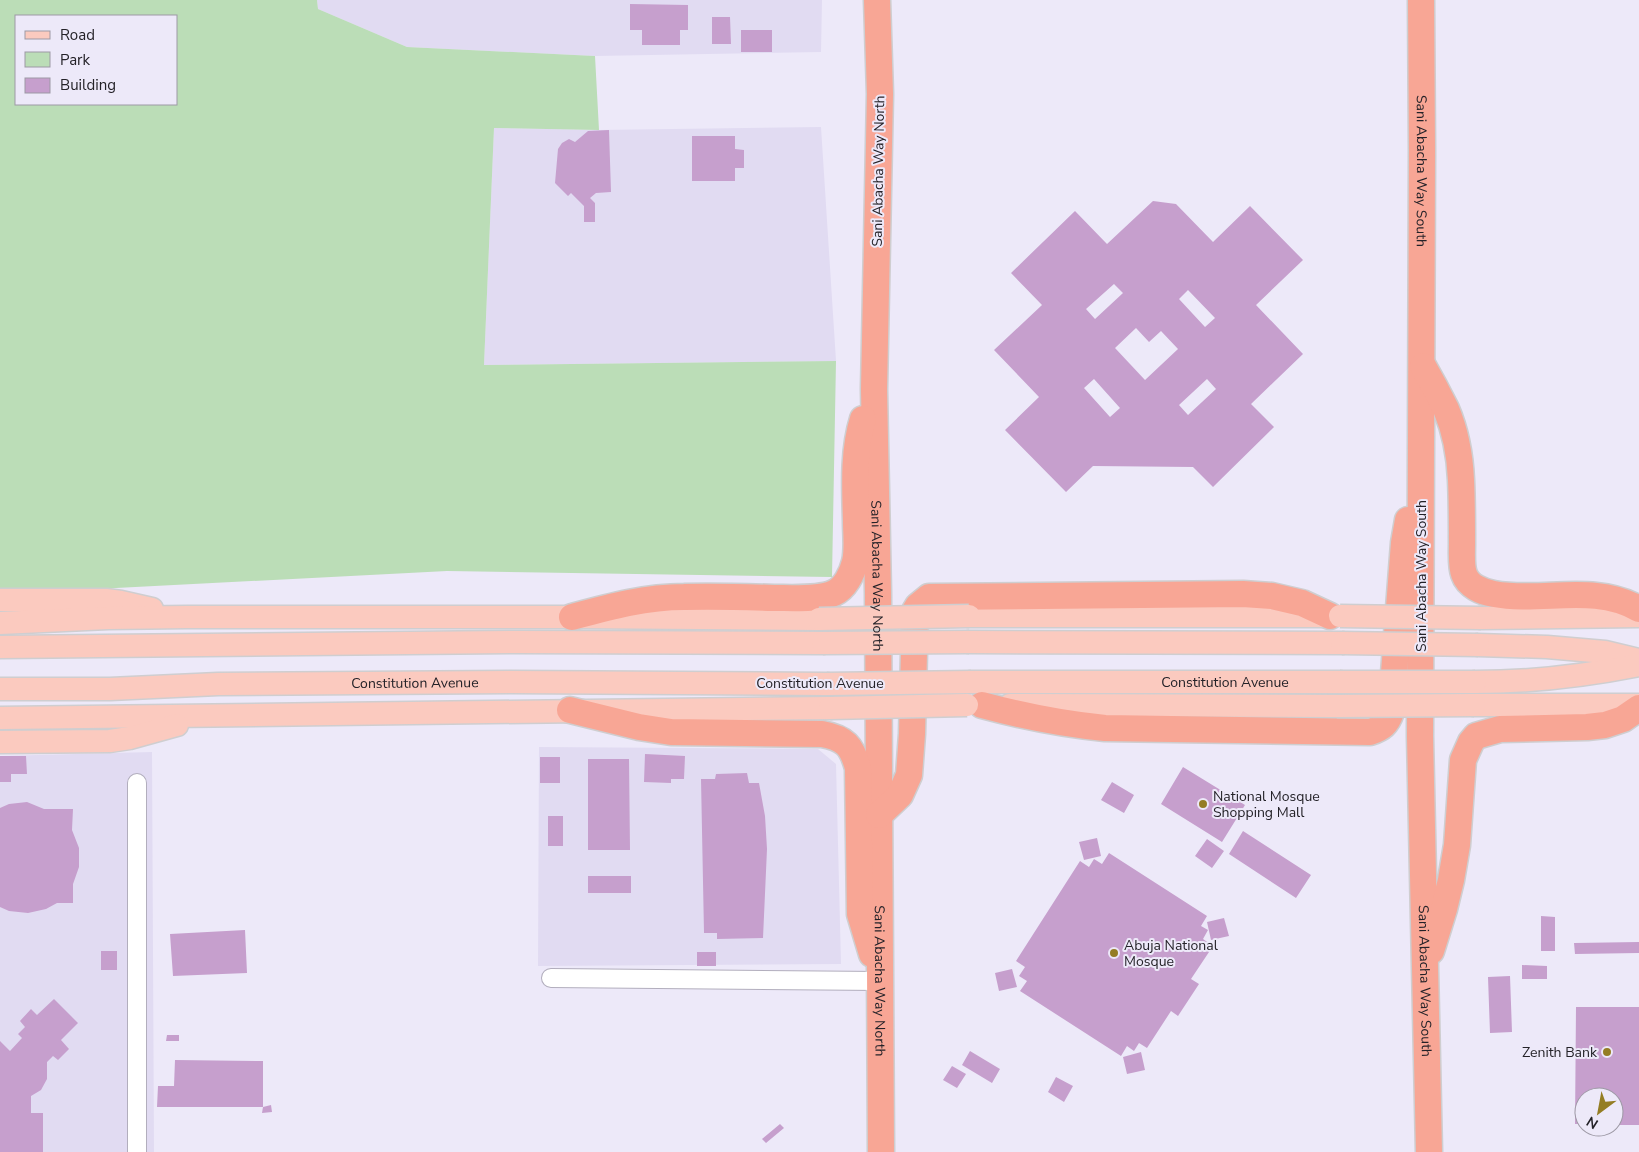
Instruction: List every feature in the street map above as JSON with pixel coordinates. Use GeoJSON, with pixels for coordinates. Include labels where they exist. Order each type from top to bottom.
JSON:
{"type":"FeatureCollection","features":[{"type":"Feature","properties":{"kind":"highway","name":"Sani Abacha Way North"},"geometry":{"type":"LineString","coordinates":[[877,0],[880,94],[874,389],[881,1152]]}},
{"type":"Feature","properties":{"kind":"highway","name":"Sani Abacha Way South"},"geometry":{"type":"LineString","coordinates":[[1420,0],[1422,150],[1420,746],[1429,1152]]}},
{"type":"Feature","properties":{"kind":"highway"},"geometry":{"type":"LineString","coordinates":[[1421,361],[1447,411],[1457,446],[1461,478],[1464,574],[1473,586],[1487,593],[1503,596],[1577,595],[1608,597],[1639,609]]}},
{"type":"Feature","properties":{"kind":"highway"},"geometry":{"type":"LineString","coordinates":[[572,617],[620,604],[655,598],[688,608],[824,596],[835,593],[849,577],[855,563],[855,482],[859,433],[874,389]]}},
{"type":"Feature","properties":{"kind":"highway"},"geometry":{"type":"LineString","coordinates":[[975,705],[1049,721],[1105,728],[1370,732],[1380,729],[1387,722],[1391,712],[1407,523],[1421,493]]}},
{"type":"Feature","properties":{"kind":"highway"},"geometry":{"type":"LineString","coordinates":[[879,815],[900,795],[908,775],[912,734],[915,611],[929,597],[1243,594],[1272,596],[1302,603],[1335,616]]}},
{"type":"Feature","properties":{"kind":"highway"},"geometry":{"type":"LineString","coordinates":[[1424,971],[1444,909],[1451,880],[1457,845],[1463,760],[1470,742],[1476,736],[1500,730],[1606,725],[1623,719],[1639,708]]}},
{"type":"Feature","properties":{"kind":"highway"},"geometry":{"type":"LineString","coordinates":[[570,710],[639,727],[671,732],[696,721],[822,734],[834,736],[846,744],[854,755],[858,768],[860,914],[880,981]]}},
{"type":"Feature","properties":{"kind":"main road"},"geometry":{"type":"LineString","coordinates":[[0,600],[107,609]]}},
{"type":"Feature","properties":{"kind":"main road"},"geometry":{"type":"LineString","coordinates":[[0,623],[107,609],[121,602],[187,617],[572,617]]}},
{"type":"Feature","properties":{"kind":"main road"},"geometry":{"type":"LineString","coordinates":[[688,608],[819,619],[969,616],[1481,618],[1639,616]]}},
{"type":"Feature","properties":{"kind":"main road"},"geometry":{"type":"LineString","coordinates":[[0,648],[514,642],[1342,643],[1548,647],[1605,652],[1639,660]]}},
{"type":"Feature","properties":{"kind":"main road","name":"Constitution Avenue"},"geometry":{"type":"LineString","coordinates":[[0,689],[110,689],[228,684],[568,682],[827,684],[971,682],[1514,682],[1551,680],[1598,674],[1639,665]]}},
{"type":"Feature","properties":{"kind":"main road","name":"Constitution Avenue"},"geometry":{"type":"LineString","coordinates":[[696,721],[830,708],[975,705],[1474,706],[1639,704]]}},
{"type":"Feature","properties":{"kind":"main road","name":"Constitution Avenue"},"geometry":{"type":"LineString","coordinates":[[0,718],[570,710]]}},
{"type":"Feature","properties":{"kind":"main road"},"geometry":{"type":"LineString","coordinates":[[0,742],[110,741],[130,738],[216,716]]}},
{"type":"Feature","properties":{"kind":"street"},"geometry":{"type":"LineString","coordinates":[[137,783],[137,1152]]}},
{"type":"Feature","properties":{"kind":"street"},"geometry":{"type":"LineString","coordinates":[[551,978],[880,981]]}},
{"type":"Feature","properties":{"kind":"shaded area"},"geometry":{"type":"Polygon","coordinates":[[[317,0],[822,0],[821,52],[595,56],[407,47],[318,9],[317,0]]]}},
{"type":"Feature","properties":{"kind":"shaded area"},"geometry":{"type":"Polygon","coordinates":[[[821,127],[836,361],[484,365],[494,128],[599,130],[821,127]]]}},
{"type":"Feature","properties":{"kind":"shaded area"},"geometry":{"type":"Polygon","coordinates":[[[539,747],[818,749],[836,764],[841,964],[538,966],[539,747]]]}},
{"type":"Feature","properties":{"kind":"shaded area"},"geometry":{"type":"Polygon","coordinates":[[[152,752],[154,1152],[0,1152],[0,756],[152,752]]]}},
{"type":"Feature","properties":{"kind":"green space"},"geometry":{"type":"Polygon","coordinates":[[[0,0],[317,0],[318,9],[407,47],[595,56],[599,130],[494,128],[484,365],[836,361],[832,577],[447,571],[0,594],[0,0]]]}},
{"type":"Feature","properties":{"kind":"building"},"geometry":{"type":"Polygon","coordinates":[[[630,4],[688,5],[688,30],[680,30],[680,45],[642,45],[642,30],[630,30],[630,4]]]}},
{"type":"Feature","properties":{"kind":"building"},"geometry":{"type":"Polygon","coordinates":[[[712,17],[730,17],[731,44],[712,44],[712,17]]]}},
{"type":"Feature","properties":{"kind":"building"},"geometry":{"type":"Polygon","coordinates":[[[741,30],[772,30],[772,52],[741,52],[741,30]]]}},
{"type":"Feature","properties":{"kind":"building"},"geometry":{"type":"Polygon","coordinates":[[[609,130],[611,192],[596,193],[590,198],[595,203],[595,222],[584,222],[584,206],[571,193],[568,196],[555,183],[558,149],[562,143],[569,139],[575,142],[588,131],[609,130]]]}},
{"type":"Feature","properties":{"kind":"building"},"geometry":{"type":"Polygon","coordinates":[[[692,136],[735,136],[735,149],[744,150],[744,168],[735,168],[735,181],[692,181],[692,136]]]}},
{"type":"Feature","properties":{"kind":"building"},"geometry":{"type":"Polygon","coordinates":[[[1153,201],[1176,204],[1213,242],[1250,206],[1303,260],[1256,305],[1303,354],[1251,404],[1274,427],[1213,487],[1193,467],[1093,466],[1066,492],[1005,430],[1039,397],[994,350],[1042,305],[1011,273],[1075,211],[1107,244],[1153,201]],[[1114,284],[1086,309],[1095,319],[1123,293],[1114,284]],[[1188,290],[1179,299],[1205,327],[1215,318],[1188,290]],[[1136,328],[1115,348],[1145,380],[1178,349],[1161,331],[1149,342],[1136,328]],[[1094,379],[1084,388],[1110,417],[1120,408],[1094,379]],[[1207,379],[1179,405],[1188,415],[1216,389],[1207,379]]]}},
{"type":"Feature","properties":{"kind":"building"},"geometry":{"type":"Polygon","coordinates":[[[645,754],[685,756],[684,779],[671,779],[671,783],[644,782],[645,754]]]}},
{"type":"Feature","properties":{"kind":"building"},"geometry":{"type":"Polygon","coordinates":[[[0,756],[26,756],[27,774],[11,774],[11,782],[0,782],[0,756]]]}},
{"type":"Feature","properties":{"kind":"building"},"geometry":{"type":"Polygon","coordinates":[[[540,757],[560,757],[560,783],[540,783],[540,757]]]}},
{"type":"Feature","properties":{"kind":"building"},"geometry":{"type":"Polygon","coordinates":[[[588,759],[629,759],[630,850],[588,850],[588,759]]]}},
{"type":"Feature","properties":{"kind":"building","name":"National Mosque Shopping Mall"},"geometry":{"type":"Polygon","coordinates":[[[1183,767],[1245,805],[1222,842],[1161,804],[1183,767]]]}},
{"type":"Feature","properties":{"kind":"building"},"geometry":{"type":"Polygon","coordinates":[[[747,773],[749,783],[759,783],[765,816],[767,849],[763,938],[717,939],[717,933],[704,933],[701,779],[715,779],[716,774],[747,773]]]}},
{"type":"Feature","properties":{"kind":"building"},"geometry":{"type":"Polygon","coordinates":[[[1112,782],[1134,795],[1124,813],[1101,800],[1112,782]]]}},
{"type":"Feature","properties":{"kind":"building"},"geometry":{"type":"Polygon","coordinates":[[[27,802],[44,809],[73,809],[72,830],[79,848],[79,867],[73,884],[73,903],[57,903],[46,909],[28,913],[9,911],[0,907],[0,808],[9,804],[27,802]]]}},
{"type":"Feature","properties":{"kind":"building"},"geometry":{"type":"Polygon","coordinates":[[[548,816],[563,816],[563,846],[548,846],[548,816]]]}},
{"type":"Feature","properties":{"kind":"building"},"geometry":{"type":"Polygon","coordinates":[[[1243,831],[1311,875],[1296,898],[1229,854],[1243,831]]]}},
{"type":"Feature","properties":{"kind":"building"},"geometry":{"type":"Polygon","coordinates":[[[1097,838],[1101,856],[1084,860],[1079,842],[1097,838]]]}},
{"type":"Feature","properties":{"kind":"building"},"geometry":{"type":"Polygon","coordinates":[[[1207,839],[1224,851],[1212,868],[1195,856],[1207,839]]]}},
{"type":"Feature","properties":{"kind":"building","name":"Abuja National Mosque"},"geometry":{"type":"Polygon","coordinates":[[[1109,853],[1207,916],[1201,926],[1208,930],[1203,939],[1213,946],[1191,979],[1199,984],[1178,1016],[1171,1011],[1147,1048],[1139,1043],[1134,1051],[1127,1046],[1121,1056],[1020,991],[1027,981],[1019,976],[1025,967],[1016,961],[1080,861],[1089,867],[1094,859],[1102,864],[1109,853]]]}},
{"type":"Feature","properties":{"kind":"building"},"geometry":{"type":"Polygon","coordinates":[[[588,876],[631,876],[631,893],[588,893],[588,876]]]}},
{"type":"Feature","properties":{"kind":"building"},"geometry":{"type":"Polygon","coordinates":[[[1541,916],[1555,917],[1555,951],[1541,951],[1541,916]]]}},
{"type":"Feature","properties":{"kind":"building"},"geometry":{"type":"Polygon","coordinates":[[[1224,918],[1229,936],[1211,940],[1207,922],[1224,918]]]}},
{"type":"Feature","properties":{"kind":"building"},"geometry":{"type":"Polygon","coordinates":[[[245,930],[247,973],[173,976],[170,934],[245,930]]]}},
{"type":"Feature","properties":{"kind":"building"},"geometry":{"type":"Polygon","coordinates":[[[1639,942],[1639,953],[1575,954],[1574,943],[1639,942]]]}},
{"type":"Feature","properties":{"kind":"building"},"geometry":{"type":"Polygon","coordinates":[[[101,951],[117,951],[117,970],[101,970],[101,951]]]}},
{"type":"Feature","properties":{"kind":"building"},"geometry":{"type":"Polygon","coordinates":[[[697,952],[716,952],[716,966],[697,966],[697,952]]]}},
{"type":"Feature","properties":{"kind":"building"},"geometry":{"type":"Polygon","coordinates":[[[1522,965],[1547,966],[1547,979],[1522,979],[1522,965]]]}},
{"type":"Feature","properties":{"kind":"building"},"geometry":{"type":"Polygon","coordinates":[[[1012,969],[1017,987],[999,991],[995,973],[1012,969]]]}},
{"type":"Feature","properties":{"kind":"building"},"geometry":{"type":"Polygon","coordinates":[[[1510,976],[1512,1032],[1490,1033],[1488,977],[1510,976]]]}},
{"type":"Feature","properties":{"kind":"building"},"geometry":{"type":"Polygon","coordinates":[[[54,999],[78,1023],[61,1040],[69,1049],[58,1060],[53,1056],[47,1062],[47,1079],[41,1090],[31,1096],[31,1113],[43,1113],[43,1152],[0,1152],[0,1041],[10,1051],[22,1038],[18,1034],[25,1027],[20,1021],[31,1009],[37,1015],[54,999]]]}},
{"type":"Feature","properties":{"kind":"building","name":"Zenith Bank"},"geometry":{"type":"Polygon","coordinates":[[[1576,1007],[1639,1007],[1639,1125],[1624,1125],[1624,1087],[1575,1087],[1576,1007]]]}},
{"type":"Feature","properties":{"kind":"building"},"geometry":{"type":"Polygon","coordinates":[[[167,1035],[179,1035],[179,1041],[166,1041],[167,1035]]]}},
{"type":"Feature","properties":{"kind":"building"},"geometry":{"type":"Polygon","coordinates":[[[970,1051],[1000,1069],[992,1083],[962,1065],[970,1051]]]}},
{"type":"Feature","properties":{"kind":"building"},"geometry":{"type":"Polygon","coordinates":[[[1141,1052],[1145,1070],[1127,1074],[1123,1057],[1141,1052]]]}},
{"type":"Feature","properties":{"kind":"building"},"geometry":{"type":"Polygon","coordinates":[[[175,1060],[263,1061],[263,1107],[157,1107],[158,1086],[174,1086],[175,1060]]]}},
{"type":"Feature","properties":{"kind":"building"},"geometry":{"type":"Polygon","coordinates":[[[952,1066],[966,1074],[957,1088],[943,1080],[952,1066]]]}},
{"type":"Feature","properties":{"kind":"building"},"geometry":{"type":"Polygon","coordinates":[[[1056,1077],[1073,1086],[1064,1102],[1048,1092],[1056,1077]]]}},
{"type":"Feature","properties":{"kind":"building"},"geometry":{"type":"Polygon","coordinates":[[[271,1105],[272,1112],[262,1113],[263,1107],[271,1105]]]}},
{"type":"Feature","properties":{"kind":"building"},"geometry":{"type":"Polygon","coordinates":[[[780,1124],[784,1128],[766,1143],[762,1139],[780,1124]]]}},
{"type":"Feature","properties":{"kind":"place","name":"National Mosque Shopping Mall"},"geometry":{"type":"Point","coordinates":[1203,804]}},
{"type":"Feature","properties":{"kind":"place","name":"Abuja National Mosque"},"geometry":{"type":"Point","coordinates":[1114,953]}},
{"type":"Feature","properties":{"kind":"place","name":"Zenith Bank"},"geometry":{"type":"Point","coordinates":[1607,1052]}}]}
